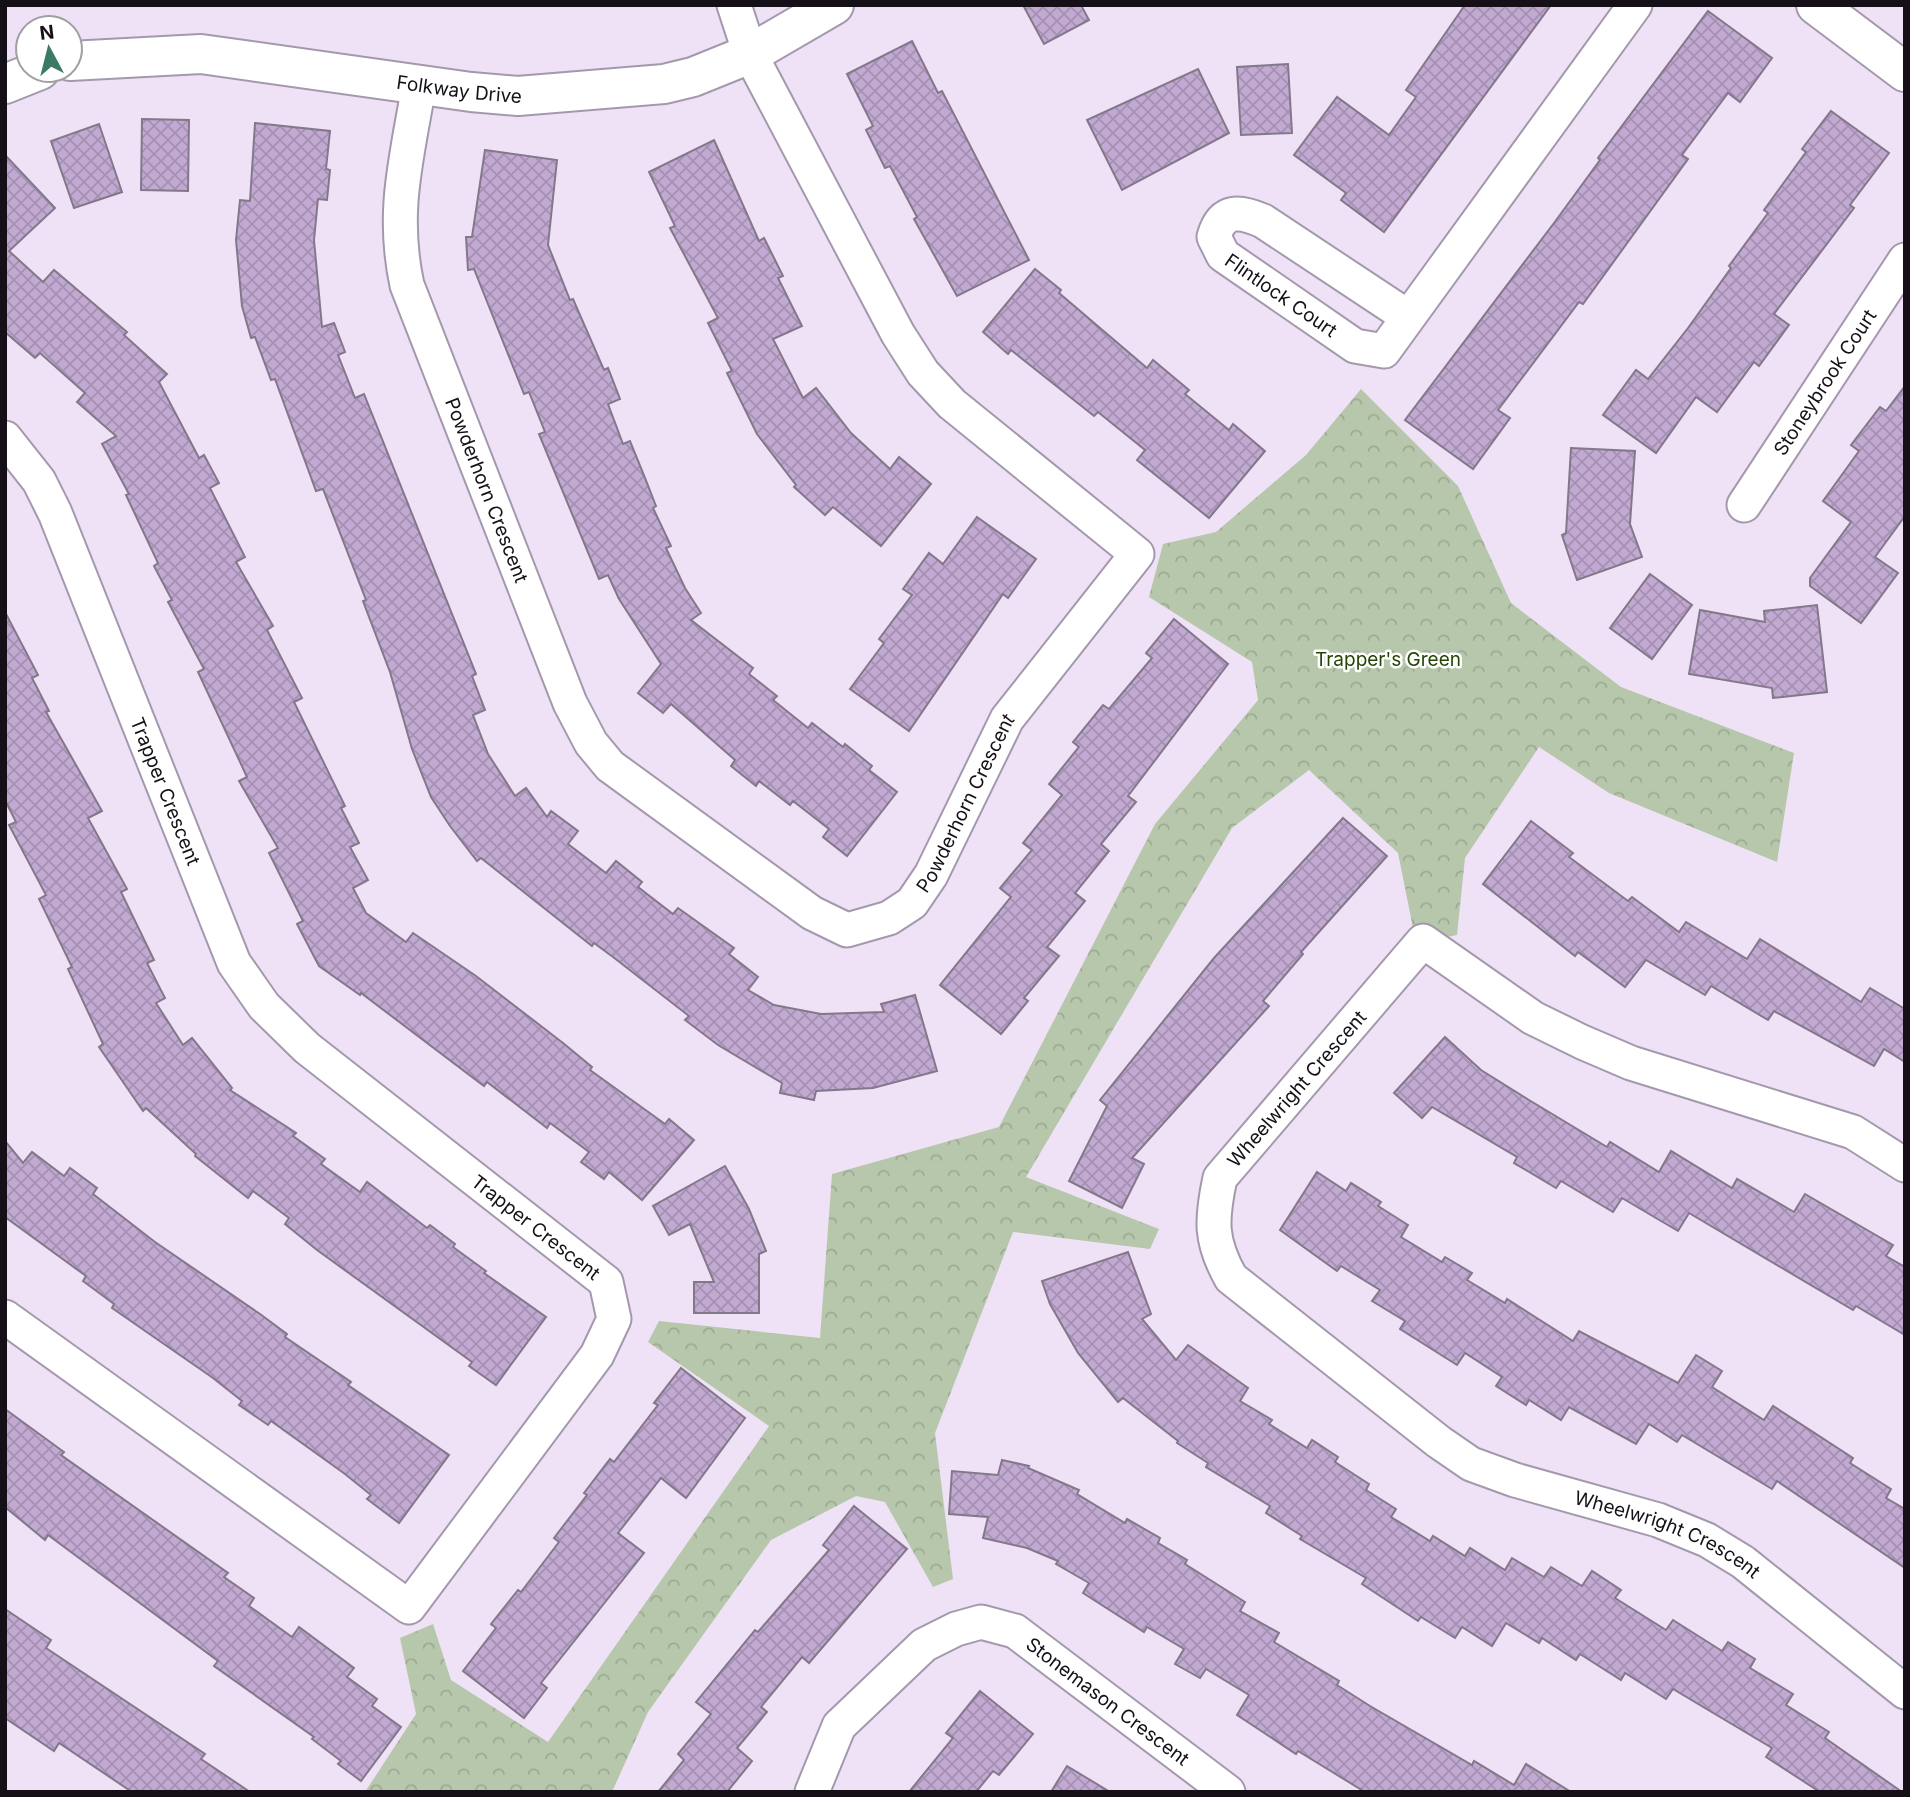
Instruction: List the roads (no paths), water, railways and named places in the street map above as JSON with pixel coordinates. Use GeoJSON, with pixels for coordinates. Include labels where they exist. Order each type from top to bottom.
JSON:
{"type":"FeatureCollection","features":[{"type":"Feature","properties":{"kind":"street"},"geometry":{"type":"LineString","coordinates":[[734,5],[750,54]]}},
{"type":"Feature","properties":{"kind":"street","name":"Folkway Drive"},"geometry":{"type":"LineString","coordinates":[[84,60],[201,54],[517,96],[664,84],[693,77],[750,54],[834,5]]}},
{"type":"Feature","properties":{"kind":"street","name":"Flintlock Court"},"geometry":{"type":"LineString","coordinates":[[1408,317],[1263,221],[1243,212],[1229,215],[1217,225],[1214,237],[1223,255],[1355,346],[1384,351],[1635,5]]}},
{"type":"Feature","properties":{"kind":"street"},"geometry":{"type":"LineString","coordinates":[[1816,5],[1905,72]]}},
{"type":"Feature","properties":{"kind":"street","name":"Powderhorn Crescent"},"geometry":{"type":"LineString","coordinates":[[419,85],[398,206],[399,247],[407,285],[570,703],[591,743],[610,766],[812,913],[847,930],[889,918],[912,903],[930,875],[1007,719],[1137,554],[952,404],[923,373],[898,334],[750,54]]}},
{"type":"Feature","properties":{"kind":"street","name":"Stoneybrook Court"},"geometry":{"type":"LineString","coordinates":[[1744,505],[1905,260]]}},
{"type":"Feature","properties":{"kind":"street","name":"Trapper Crescent"},"geometry":{"type":"LineString","coordinates":[[5,438],[39,481],[55,513],[234,962],[264,1006],[307,1048],[606,1282],[614,1319],[597,1355],[409,1607],[5,1317]]}},
{"type":"Feature","properties":{"kind":"street","name":"Wheelwright Crescent"},"geometry":{"type":"LineString","coordinates":[[1905,1165],[1853,1132],[1630,1063],[1582,1042],[1533,1018],[1423,941],[1220,1178],[1215,1204],[1216,1251],[1231,1278],[1439,1442],[1471,1464],[1515,1480],[1658,1520],[1707,1540],[1743,1562],[1905,1692]]}},
{"type":"Feature","properties":{"kind":"street","name":"Stonemason Crescent"},"geometry":{"type":"LineString","coordinates":[[811,1792],[839,1726],[924,1645],[956,1629],[981,1622],[1015,1631],[1228,1792]]}},
{"type":"Feature","properties":{"kind":"park label","name":"Trapper's Green"},"geometry":{"type":"Point","coordinates":[1388,659]}}]}
